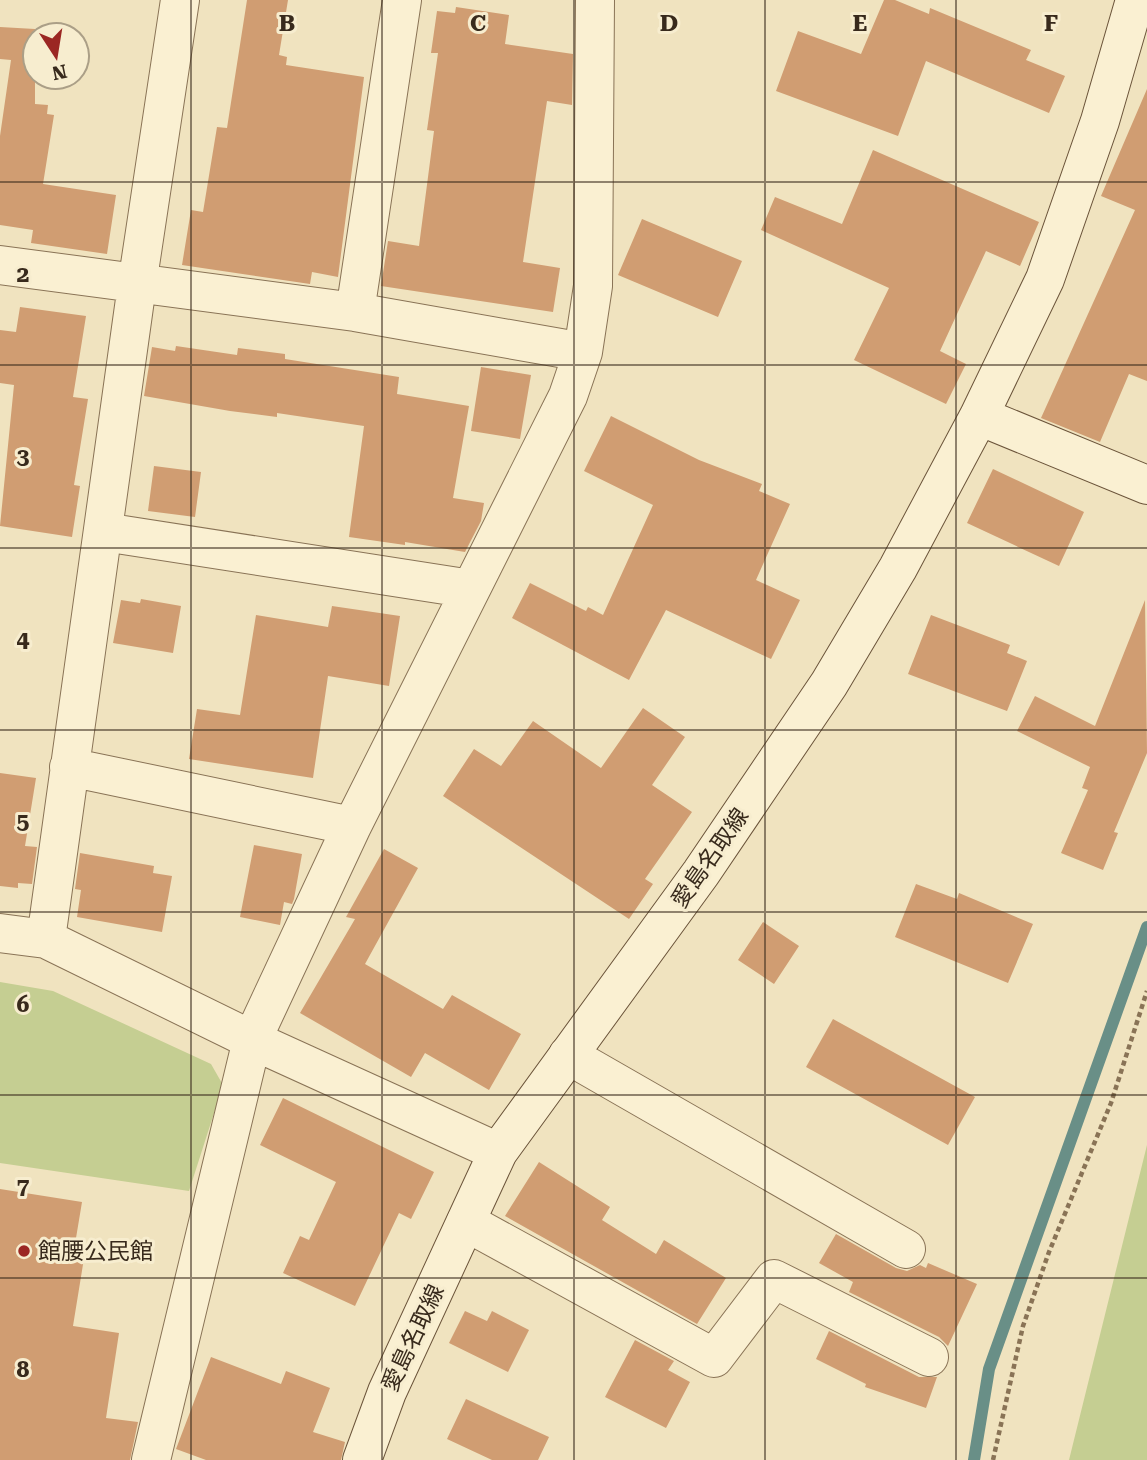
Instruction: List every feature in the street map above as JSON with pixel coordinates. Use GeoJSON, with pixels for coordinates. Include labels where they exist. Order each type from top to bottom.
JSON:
{"type":"FeatureCollection","features":[{"type":"Feature","properties":{"kind":"street"},"geometry":{"type":"LineString","coordinates":[[46,939],[136,285],[180,0]]}},
{"type":"Feature","properties":{"kind":"street"},"geometry":{"type":"LineString","coordinates":[[355,312],[402,0]]}},
{"type":"Feature","properties":{"kind":"street"},"geometry":{"type":"LineString","coordinates":[[151,1460],[252,1041],[352,826],[568,396],[583,352],[593,286],[595,0]]}},
{"type":"Feature","properties":{"kind":"street","name":"愛島名取線"},"geometry":{"type":"LineString","coordinates":[[362,1460],[387,1392],[498,1152],[701,873],[829,684],[898,568],[979,416],[1045,279],[1100,121],[1135,0]]}},
{"type":"Feature","properties":{"kind":"street"},"geometry":{"type":"LineString","coordinates":[[0,265],[355,312],[583,352]]}},
{"type":"Feature","properties":{"kind":"street"},"geometry":{"type":"LineString","coordinates":[[979,416],[1147,485]]}},
{"type":"Feature","properties":{"kind":"street"},"geometry":{"type":"LineString","coordinates":[[104,532],[471,589]]}},
{"type":"Feature","properties":{"kind":"street"},"geometry":{"type":"LineString","coordinates":[[69,767],[352,826]]}},
{"type":"Feature","properties":{"kind":"street"},"geometry":{"type":"LineString","coordinates":[[0,933],[46,939],[252,1041],[498,1152]]}},
{"type":"Feature","properties":{"kind":"street"},"geometry":{"type":"LineString","coordinates":[[568,1055],[906,1249]]}},
{"type":"Feature","properties":{"kind":"street"},"geometry":{"type":"LineString","coordinates":[[466,1222],[714,1358],[774,1279],[929,1357]]}},
{"type":"Feature","properties":{"kind":"path"},"geometry":{"type":"LineString","coordinates":[[993,1460],[1023,1326],[1049,1252],[1111,1103],[1147,991]]}},
{"type":"Feature","properties":{"kind":"green space"},"geometry":{"type":"Polygon","coordinates":[[[0,982],[53,991],[211,1064],[223,1085],[189,1191],[0,1163],[0,982]]]}},
{"type":"Feature","properties":{"kind":"green space"},"geometry":{"type":"Polygon","coordinates":[[[1147,1145],[1147,1460],[1069,1460],[1147,1145]]]}},
{"type":"Feature","properties":{"kind":"building"},"geometry":{"type":"Polygon","coordinates":[[[247,0],[288,0],[279,55],[287,57],[286,65],[364,77],[338,277],[312,272],[310,284],[182,265],[191,210],[203,212],[217,127],[227,128],[247,0]]]}},
{"type":"Feature","properties":{"kind":"building"},"geometry":{"type":"Polygon","coordinates":[[[884,0],[895,0],[929,14],[930,8],[1031,50],[1026,60],[1065,76],[1049,113],[926,61],[898,136],[776,91],[798,31],[861,54],[884,0]]]}},
{"type":"Feature","properties":{"kind":"building"},"geometry":{"type":"Polygon","coordinates":[[[456,7],[509,15],[505,44],[573,54],[572,105],[547,101],[523,262],[560,268],[553,312],[381,286],[388,241],[419,246],[434,131],[427,130],[438,53],[431,53],[437,11],[455,13],[456,7]]]}},
{"type":"Feature","properties":{"kind":"building"},"geometry":{"type":"Polygon","coordinates":[[[0,27],[21,28],[21,91],[35,91],[35,104],[48,105],[47,114],[54,115],[43,184],[116,195],[107,254],[31,243],[33,230],[0,225],[0,136],[11,60],[0,59],[0,27]]]}},
{"type":"Feature","properties":{"kind":"building"},"geometry":{"type":"Polygon","coordinates":[[[1147,89],[1147,381],[1129,374],[1100,442],[1041,418],[1135,210],[1101,196],[1147,89]]]}},
{"type":"Feature","properties":{"kind":"building"},"geometry":{"type":"Polygon","coordinates":[[[873,150],[1039,222],[1020,266],[986,251],[940,351],[966,364],[946,404],[854,360],[889,288],[761,230],[775,197],[842,224],[873,150]]]}},
{"type":"Feature","properties":{"kind":"building"},"geometry":{"type":"Polygon","coordinates":[[[642,219],[742,261],[718,317],[618,275],[642,219]]]}},
{"type":"Feature","properties":{"kind":"building"},"geometry":{"type":"Polygon","coordinates":[[[20,307],[86,316],[73,397],[88,399],[74,485],[80,486],[72,537],[0,526],[14,385],[0,383],[0,330],[16,332],[20,307]]]}},
{"type":"Feature","properties":{"kind":"building"},"geometry":{"type":"Polygon","coordinates":[[[176,346],[237,355],[238,348],[285,354],[285,359],[399,377],[397,394],[469,406],[453,498],[484,503],[481,521],[465,552],[405,542],[405,545],[349,537],[364,426],[277,413],[277,417],[230,411],[144,396],[152,347],[175,351],[176,346]]]}},
{"type":"Feature","properties":{"kind":"building"},"geometry":{"type":"Polygon","coordinates":[[[481,367],[531,375],[520,439],[471,431],[481,367]]]}},
{"type":"Feature","properties":{"kind":"building"},"geometry":{"type":"Polygon","coordinates":[[[611,416],[699,460],[762,484],[759,491],[790,504],[756,580],[800,600],[771,659],[666,610],[629,680],[512,618],[530,583],[586,611],[588,607],[603,615],[653,505],[584,471],[611,416]]]}},
{"type":"Feature","properties":{"kind":"building"},"geometry":{"type":"Polygon","coordinates":[[[154,466],[201,472],[195,517],[148,511],[154,466]]]}},
{"type":"Feature","properties":{"kind":"building"},"geometry":{"type":"Polygon","coordinates":[[[993,469],[1084,512],[1059,566],[967,523],[993,469]]]}},
{"type":"Feature","properties":{"kind":"building"},"geometry":{"type":"Polygon","coordinates":[[[141,599],[181,606],[173,653],[113,643],[121,600],[140,603],[141,599]]]}},
{"type":"Feature","properties":{"kind":"building"},"geometry":{"type":"Polygon","coordinates":[[[1145,600],[1147,753],[1114,832],[1118,833],[1103,870],[1061,853],[1088,790],[1082,788],[1090,767],[1017,731],[1035,696],[1095,726],[1145,600]]]}},
{"type":"Feature","properties":{"kind":"building"},"geometry":{"type":"Polygon","coordinates":[[[332,606],[400,616],[389,686],[328,676],[313,778],[189,759],[197,709],[240,715],[256,615],[328,627],[332,606]]]}},
{"type":"Feature","properties":{"kind":"building"},"geometry":{"type":"Polygon","coordinates":[[[931,615],[1010,645],[1007,653],[1027,661],[1007,711],[908,674],[931,615]]]}},
{"type":"Feature","properties":{"kind":"building"},"geometry":{"type":"Polygon","coordinates":[[[643,708],[685,737],[652,785],[692,812],[645,879],[653,884],[629,919],[443,796],[474,749],[501,766],[533,721],[601,768],[643,708]]]}},
{"type":"Feature","properties":{"kind":"building"},"geometry":{"type":"Polygon","coordinates":[[[0,773],[36,778],[25,846],[37,847],[32,884],[18,883],[18,888],[0,886],[0,773]]]}},
{"type":"Feature","properties":{"kind":"building"},"geometry":{"type":"Polygon","coordinates":[[[254,845],[302,854],[294,899],[292,904],[284,902],[280,925],[240,917],[254,845]]]}},
{"type":"Feature","properties":{"kind":"building"},"geometry":{"type":"Polygon","coordinates":[[[384,849],[418,868],[365,964],[443,1009],[452,995],[521,1034],[489,1090],[425,1053],[411,1077],[300,1013],[355,919],[346,917],[384,849]]]}},
{"type":"Feature","properties":{"kind":"building"},"geometry":{"type":"Polygon","coordinates":[[[80,853],[154,866],[153,873],[172,876],[162,932],[77,917],[81,890],[75,889],[80,853]]]}},
{"type":"Feature","properties":{"kind":"building"},"geometry":{"type":"Polygon","coordinates":[[[916,884],[957,899],[959,893],[1033,924],[1008,983],[895,937],[916,884]]]}},
{"type":"Feature","properties":{"kind":"building"},"geometry":{"type":"Polygon","coordinates":[[[763,922],[799,946],[774,984],[738,960],[763,922]]]}},
{"type":"Feature","properties":{"kind":"building"},"geometry":{"type":"Polygon","coordinates":[[[833,1019],[975,1097],[948,1145],[806,1067],[833,1019]]]}},
{"type":"Feature","properties":{"kind":"building"},"geometry":{"type":"Polygon","coordinates":[[[283,1098],[434,1172],[411,1219],[399,1213],[355,1306],[283,1273],[300,1236],[309,1240],[336,1182],[260,1145],[283,1098]]]}},
{"type":"Feature","properties":{"kind":"building"},"geometry":{"type":"Polygon","coordinates":[[[539,1162],[610,1207],[602,1220],[656,1254],[664,1240],[726,1278],[697,1324],[505,1216],[539,1162]]]}},
{"type":"Feature","properties":{"kind":"building"},"geometry":{"type":"Polygon","coordinates":[[[0,1189],[82,1202],[75,1244],[86,1246],[73,1326],[119,1333],[106,1418],[138,1422],[130,1460],[0,1460],[0,1189]]]}},
{"type":"Feature","properties":{"kind":"building"},"geometry":{"type":"Polygon","coordinates":[[[836,1234],[896,1268],[907,1271],[920,1265],[926,1268],[928,1263],[977,1284],[948,1346],[939,1337],[849,1292],[853,1282],[819,1263],[836,1234]]]}},
{"type":"Feature","properties":{"kind":"building"},"geometry":{"type":"Polygon","coordinates":[[[465,1311],[487,1321],[492,1311],[529,1330],[508,1372],[449,1343],[465,1311]]]}},
{"type":"Feature","properties":{"kind":"building"},"geometry":{"type":"Polygon","coordinates":[[[829,1331],[919,1377],[937,1377],[926,1408],[865,1387],[866,1384],[816,1359],[829,1331]]]}},
{"type":"Feature","properties":{"kind":"building"},"geometry":{"type":"Polygon","coordinates":[[[635,1340],[674,1361],[668,1370],[690,1382],[666,1428],[605,1397],[635,1340]]]}},
{"type":"Feature","properties":{"kind":"building"},"geometry":{"type":"Polygon","coordinates":[[[211,1357],[281,1384],[286,1371],[330,1388],[313,1432],[345,1442],[341,1460],[206,1460],[176,1449],[211,1357]]]}},
{"type":"Feature","properties":{"kind":"building"},"geometry":{"type":"Polygon","coordinates":[[[466,1399],[549,1437],[538,1460],[492,1460],[447,1439],[466,1399]]]}},
{"type":"Feature","properties":{"kind":"waterway"},"geometry":{"type":"LineString","coordinates":[[974,1460],[989,1369],[1147,927]]}},
{"type":"Feature","properties":{"kind":"place","name":"館腰公民館"},"geometry":{"type":"Point","coordinates":[24,1251]}}]}
